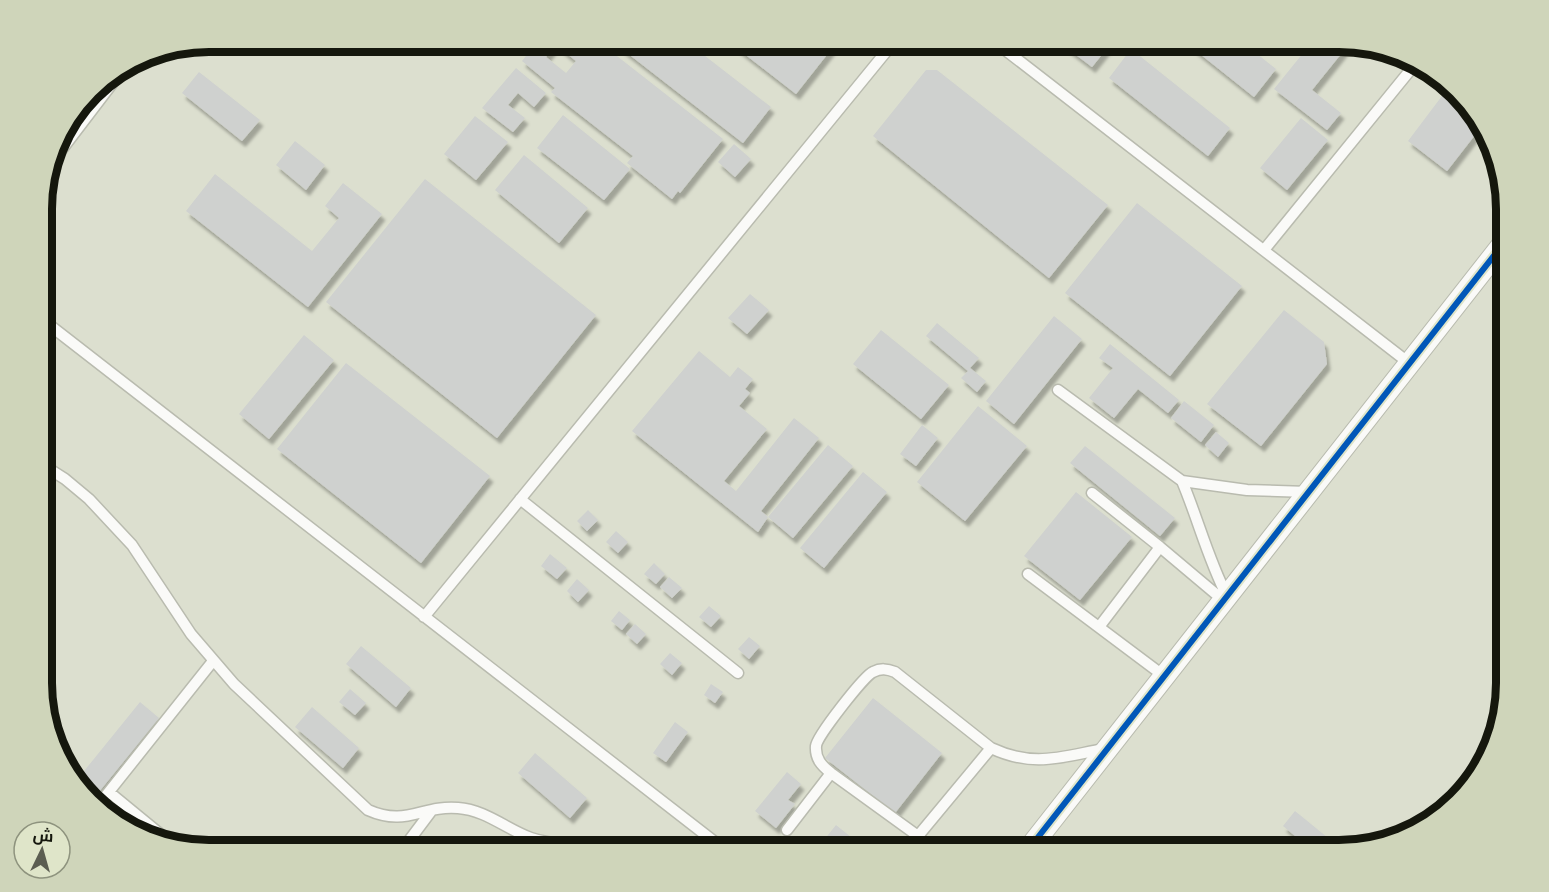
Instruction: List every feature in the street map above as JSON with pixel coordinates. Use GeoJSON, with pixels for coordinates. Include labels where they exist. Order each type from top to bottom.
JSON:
{"type":"FeatureCollection","features":[{"type":"Feature","properties":{"kind":"street"},"geometry":{"type":"LineString","coordinates":[[1036,839],[1496,253]]}},
{"type":"Feature","properties":{"kind":"lane"},"geometry":{"type":"LineString","coordinates":[[424,617],[885,53]]}},
{"type":"Feature","properties":{"kind":"lane"},"geometry":{"type":"LineString","coordinates":[[1009,53],[1409,363]]}},
{"type":"Feature","properties":{"kind":"lane"},"geometry":{"type":"LineString","coordinates":[[1264,250],[1410,70]]}},
{"type":"Feature","properties":{"kind":"lane"},"geometry":{"type":"LineString","coordinates":[[68,143],[108,91]]}},
{"type":"Feature","properties":{"kind":"lane"},"geometry":{"type":"LineString","coordinates":[[52,327],[712,840]]}},
{"type":"Feature","properties":{"kind":"lane"},"geometry":{"type":"LineString","coordinates":[[1058,390],[1182,481],[1247,490],[1308,492]]}},
{"type":"Feature","properties":{"kind":"lane"},"geometry":{"type":"LineString","coordinates":[[52,471],[89,499],[132,545],[191,634],[213,661],[255,706],[368,810],[394,818],[432,810],[459,808],[486,814],[538,840]]}},
{"type":"Feature","properties":{"kind":"lane"},"geometry":{"type":"LineString","coordinates":[[1182,481],[1225,598]]}},
{"type":"Feature","properties":{"kind":"lane"},"geometry":{"type":"LineString","coordinates":[[1092,494],[1225,598]]}},
{"type":"Feature","properties":{"kind":"lane"},"geometry":{"type":"LineString","coordinates":[[520,499],[738,673]]}},
{"type":"Feature","properties":{"kind":"lane"},"geometry":{"type":"LineString","coordinates":[[1099,627],[1160,547]]}},
{"type":"Feature","properties":{"kind":"lane"},"geometry":{"type":"LineString","coordinates":[[1028,574],[1164,676]]}},
{"type":"Feature","properties":{"kind":"lane"},"geometry":{"type":"LineString","coordinates":[[104,798],[213,661]]}},
{"type":"Feature","properties":{"kind":"lane"},"geometry":{"type":"LineString","coordinates":[[921,839],[823,767],[816,755],[820,735],[870,674],[882,669],[895,672],[991,748],[1015,757],[1041,760],[1107,748]]}},
{"type":"Feature","properties":{"kind":"lane"},"geometry":{"type":"LineString","coordinates":[[918,836],[991,748]]}},
{"type":"Feature","properties":{"kind":"lane"},"geometry":{"type":"LineString","coordinates":[[787,830],[831,773]]}},
{"type":"Feature","properties":{"kind":"lane"},"geometry":{"type":"LineString","coordinates":[[109,792],[155,829]]}},
{"type":"Feature","properties":{"kind":"lane"},"geometry":{"type":"LineString","coordinates":[[410,840],[432,810]]}},
{"type":"Feature","properties":{"kind":"building"},"geometry":{"type":"Polygon","coordinates":[[[528,53],[549,53],[546,57],[566,73],[576,61],[566,53],[613,53],[723,139],[680,193],[678,191],[672,199],[627,163],[633,156],[551,92],[555,88],[522,61],[528,53]]]}},
{"type":"Feature","properties":{"kind":"building"},"geometry":{"type":"Polygon","coordinates":[[[627,53],[701,53],[771,107],[743,143],[627,53]]]}},
{"type":"Feature","properties":{"kind":"building"},"geometry":{"type":"Polygon","coordinates":[[[743,53],[828,53],[796,94],[743,53]]]}},
{"type":"Feature","properties":{"kind":"building"},"geometry":{"type":"Polygon","coordinates":[[[1074,53],[1103,53],[1092,67],[1074,53]]]}},
{"type":"Feature","properties":{"kind":"building"},"geometry":{"type":"Polygon","coordinates":[[[1128,53],[1136,53],[1230,128],[1208,156],[1109,78],[1128,53]]]}},
{"type":"Feature","properties":{"kind":"building"},"geometry":{"type":"Polygon","coordinates":[[[1199,53],[1256,53],[1276,69],[1254,97],[1199,53]]]}},
{"type":"Feature","properties":{"kind":"building"},"geometry":{"type":"Polygon","coordinates":[[[1303,53],[1342,53],[1312,90],[1341,113],[1327,130],[1274,89],[1303,53]]]}},
{"type":"Feature","properties":{"kind":"building"},"geometry":{"type":"Polygon","coordinates":[[[516,68],[546,93],[534,107],[518,93],[508,105],[525,118],[513,132],[482,108],[516,68]]]}},
{"type":"Feature","properties":{"kind":"building"},"geometry":{"type":"Polygon","coordinates":[[[926,70],[937,70],[1108,205],[1049,278],[873,136],[926,70]]]}},
{"type":"Feature","properties":{"kind":"building"},"geometry":{"type":"Polygon","coordinates":[[[199,72],[260,120],[242,141],[182,93],[199,72]]]}},
{"type":"Feature","properties":{"kind":"building"},"geometry":{"type":"Polygon","coordinates":[[[1444,93],[1464,114],[1476,133],[1447,171],[1408,141],[1444,93]]]}},
{"type":"Feature","properties":{"kind":"building"},"geometry":{"type":"Polygon","coordinates":[[[563,115],[630,169],[604,200],[537,148],[563,115]]]}},
{"type":"Feature","properties":{"kind":"building"},"geometry":{"type":"Polygon","coordinates":[[[475,116],[508,142],[476,180],[444,154],[475,116]]]}},
{"type":"Feature","properties":{"kind":"building"},"geometry":{"type":"Polygon","coordinates":[[[1301,118],[1328,140],[1287,190],[1260,168],[1301,118]]]}},
{"type":"Feature","properties":{"kind":"building"},"geometry":{"type":"Polygon","coordinates":[[[295,141],[325,165],[306,190],[276,165],[295,141]]]}},
{"type":"Feature","properties":{"kind":"building"},"geometry":{"type":"Polygon","coordinates":[[[734,144],[751,159],[735,177],[718,162],[734,144]]]}},
{"type":"Feature","properties":{"kind":"building"},"geometry":{"type":"Polygon","coordinates":[[[524,155],[588,208],[559,243],[495,190],[524,155]]]}},
{"type":"Feature","properties":{"kind":"building"},"geometry":{"type":"Polygon","coordinates":[[[215,174],[312,251],[339,218],[325,206],[343,183],[382,214],[308,307],[186,211],[215,174]]]}},
{"type":"Feature","properties":{"kind":"building"},"geometry":{"type":"Polygon","coordinates":[[[425,179],[596,315],[497,438],[326,302],[425,179]]]}},
{"type":"Feature","properties":{"kind":"building"},"geometry":{"type":"Polygon","coordinates":[[[1137,203],[1242,286],[1170,376],[1065,293],[1137,203]]]}},
{"type":"Feature","properties":{"kind":"building"},"geometry":{"type":"Polygon","coordinates":[[[750,294],[769,310],[747,334],[728,318],[750,294]]]}},
{"type":"Feature","properties":{"kind":"building"},"geometry":{"type":"Polygon","coordinates":[[[1284,310],[1324,342],[1327,364],[1261,446],[1207,404],[1284,310]]]}},
{"type":"Feature","properties":{"kind":"building"},"geometry":{"type":"Polygon","coordinates":[[[1054,316],[1082,339],[1014,424],[986,401],[1054,316]]]}},
{"type":"Feature","properties":{"kind":"building"},"geometry":{"type":"Polygon","coordinates":[[[937,323],[979,358],[970,368],[986,381],[977,392],[961,378],[968,371],[926,336],[937,323]]]}},
{"type":"Feature","properties":{"kind":"building"},"geometry":{"type":"Polygon","coordinates":[[[881,330],[949,385],[921,419],[853,364],[881,330]]]}},
{"type":"Feature","properties":{"kind":"building"},"geometry":{"type":"Polygon","coordinates":[[[304,335],[334,360],[269,439],[239,414],[304,335]]]}},
{"type":"Feature","properties":{"kind":"building"},"geometry":{"type":"Polygon","coordinates":[[[1110,344],[1179,400],[1168,413],[1138,389],[1114,418],[1089,398],[1113,368],[1099,358],[1110,344]]]}},
{"type":"Feature","properties":{"kind":"building"},"geometry":{"type":"Polygon","coordinates":[[[699,351],[730,377],[738,367],[753,379],[745,389],[750,393],[739,406],[767,429],[724,481],[736,491],[794,418],[819,438],[761,511],[768,517],[758,532],[632,431],[699,351]]]}},
{"type":"Feature","properties":{"kind":"building"},"geometry":{"type":"Polygon","coordinates":[[[346,363],[490,476],[421,563],[277,449],[346,363]]]}},
{"type":"Feature","properties":{"kind":"building"},"geometry":{"type":"Polygon","coordinates":[[[1184,401],[1214,425],[1201,442],[1171,418],[1184,401]]]}},
{"type":"Feature","properties":{"kind":"building"},"geometry":{"type":"Polygon","coordinates":[[[978,406],[1027,446],[965,521],[917,482],[978,406]]]}},
{"type":"Feature","properties":{"kind":"building"},"geometry":{"type":"Polygon","coordinates":[[[922,425],[938,438],[916,466],[900,454],[922,425]]]}},
{"type":"Feature","properties":{"kind":"building"},"geometry":{"type":"Polygon","coordinates":[[[1216,432],[1229,443],[1218,457],[1205,445],[1216,432]]]}},
{"type":"Feature","properties":{"kind":"building"},"geometry":{"type":"Polygon","coordinates":[[[828,445],[853,466],[793,538],[768,517],[828,445]]]}},
{"type":"Feature","properties":{"kind":"building"},"geometry":{"type":"Polygon","coordinates":[[[1085,446],[1175,518],[1160,536],[1070,463],[1085,446]]]}},
{"type":"Feature","properties":{"kind":"building"},"geometry":{"type":"Polygon","coordinates":[[[863,472],[887,492],[824,568],[800,548],[863,472]]]}},
{"type":"Feature","properties":{"kind":"building"},"geometry":{"type":"Polygon","coordinates":[[[1076,492],[1132,537],[1080,600],[1024,556],[1076,492]]]}},
{"type":"Feature","properties":{"kind":"building"},"geometry":{"type":"Polygon","coordinates":[[[588,510],[598,520],[587,531],[577,521],[588,510]]]}},
{"type":"Feature","properties":{"kind":"building"},"geometry":{"type":"Polygon","coordinates":[[[616,531],[628,542],[618,553],[606,542],[616,531]]]}},
{"type":"Feature","properties":{"kind":"building"},"geometry":{"type":"Polygon","coordinates":[[[550,554],[567,568],[557,579],[541,566],[550,554]]]}},
{"type":"Feature","properties":{"kind":"building"},"geometry":{"type":"Polygon","coordinates":[[[654,563],[665,574],[656,584],[644,574],[654,563]]]}},
{"type":"Feature","properties":{"kind":"building"},"geometry":{"type":"Polygon","coordinates":[[[669,577],[682,588],[672,598],[660,587],[669,577]]]}},
{"type":"Feature","properties":{"kind":"building"},"geometry":{"type":"Polygon","coordinates":[[[577,579],[589,590],[578,602],[567,591],[577,579]]]}},
{"type":"Feature","properties":{"kind":"building"},"geometry":{"type":"Polygon","coordinates":[[[709,606],[721,616],[711,627],[699,617],[709,606]]]}},
{"type":"Feature","properties":{"kind":"building"},"geometry":{"type":"Polygon","coordinates":[[[619,611],[630,620],[622,630],[611,621],[619,611]]]}},
{"type":"Feature","properties":{"kind":"building"},"geometry":{"type":"Polygon","coordinates":[[[635,624],[646,634],[637,644],[626,634],[635,624]]]}},
{"type":"Feature","properties":{"kind":"building"},"geometry":{"type":"Polygon","coordinates":[[[749,637],[760,646],[749,659],[738,649],[749,637]]]}},
{"type":"Feature","properties":{"kind":"building"},"geometry":{"type":"Polygon","coordinates":[[[361,646],[411,688],[396,707],[346,664],[361,646]]]}},
{"type":"Feature","properties":{"kind":"building"},"geometry":{"type":"Polygon","coordinates":[[[670,653],[682,663],[672,675],[660,664],[670,653]]]}},
{"type":"Feature","properties":{"kind":"building"},"geometry":{"type":"Polygon","coordinates":[[[711,684],[723,692],[715,703],[704,695],[711,684]]]}},
{"type":"Feature","properties":{"kind":"building"},"geometry":{"type":"Polygon","coordinates":[[[350,689],[366,703],[355,715],[339,702],[350,689]]]}},
{"type":"Feature","properties":{"kind":"building"},"geometry":{"type":"Polygon","coordinates":[[[873,698],[942,753],[895,813],[825,758],[873,698]]]}},
{"type":"Feature","properties":{"kind":"building"},"geometry":{"type":"Polygon","coordinates":[[[140,702],[159,718],[98,792],[82,774],[140,702]]]}},
{"type":"Feature","properties":{"kind":"building"},"geometry":{"type":"Polygon","coordinates":[[[312,707],[359,748],[343,768],[295,727],[312,707]]]}},
{"type":"Feature","properties":{"kind":"building"},"geometry":{"type":"Polygon","coordinates":[[[675,722],[688,732],[666,762],[653,753],[675,722]]]}},
{"type":"Feature","properties":{"kind":"building"},"geometry":{"type":"Polygon","coordinates":[[[535,753],[587,798],[570,818],[518,773],[535,753]]]}},
{"type":"Feature","properties":{"kind":"building"},"geometry":{"type":"Polygon","coordinates":[[[787,772],[801,784],[788,800],[795,804],[776,828],[755,811],[787,772]]]}},
{"type":"Feature","properties":{"kind":"building"},"geometry":{"type":"Polygon","coordinates":[[[1295,811],[1329,839],[1299,839],[1283,826],[1295,811]]]}},
{"type":"Feature","properties":{"kind":"building"},"geometry":{"type":"Polygon","coordinates":[[[836,825],[854,839],[824,839],[836,825]]]}},
{"type":"Feature","properties":{"kind":"cycle path"},"geometry":{"type":"LineString","coordinates":[[1036,839],[1496,253]]}}]}
